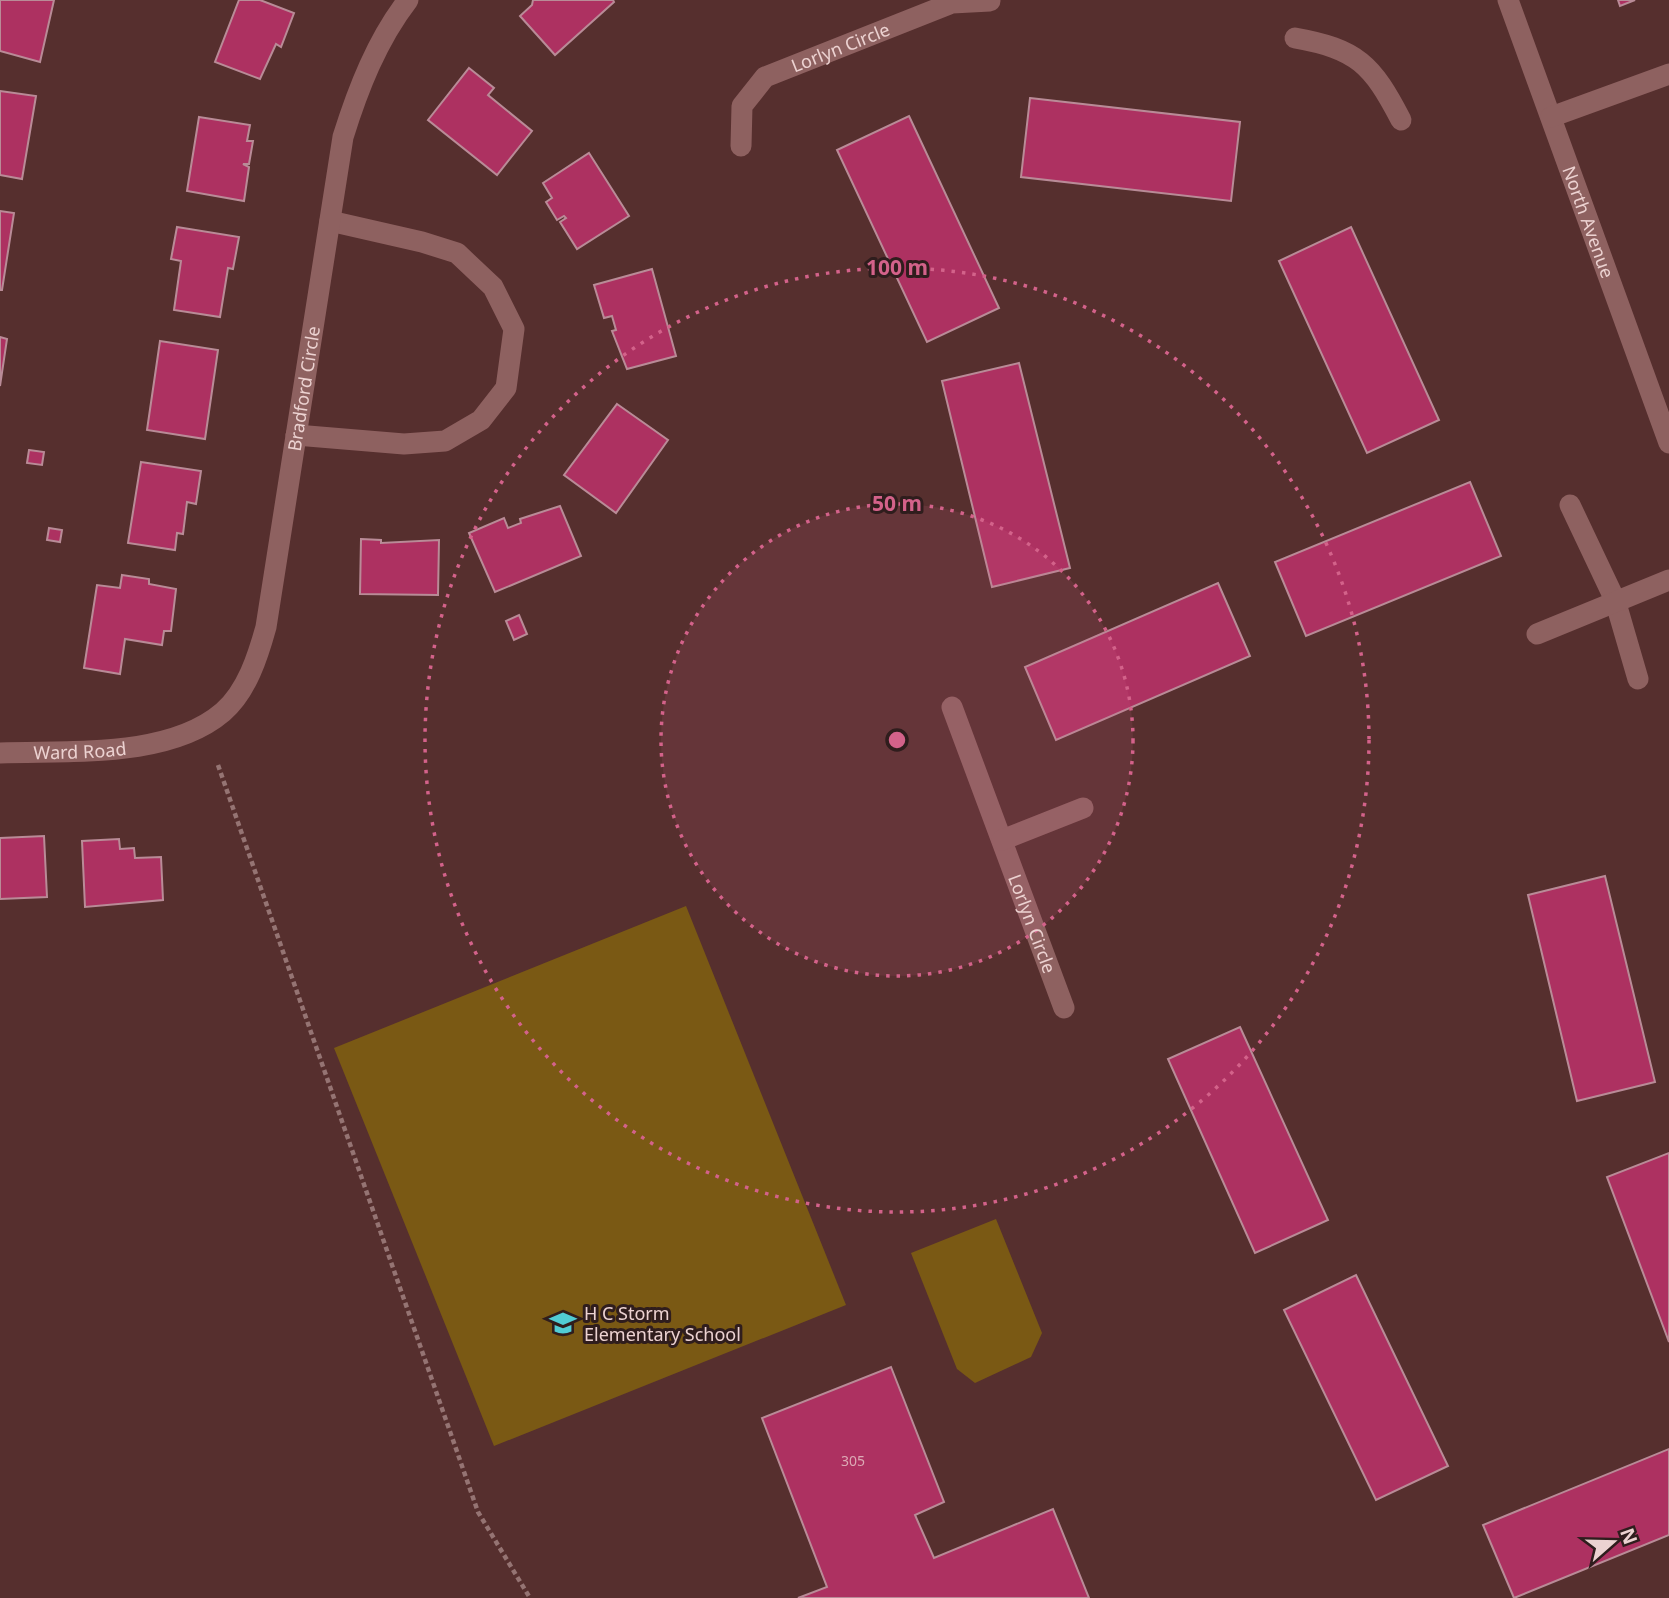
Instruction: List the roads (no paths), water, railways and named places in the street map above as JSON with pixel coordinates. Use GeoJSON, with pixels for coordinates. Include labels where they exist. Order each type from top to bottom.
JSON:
{"type":"FeatureCollection","features":[{"type":"Feature","properties":{"kind":"street","name":"Bradford Circle"},"geometry":{"type":"LineString","coordinates":[[160,742],[188,733],[224,711],[255,663],[267,626],[343,137],[356,94],[379,46],[408,0]]}},
{"type":"Feature","properties":{"kind":"street","name":"North Avenue"},"geometry":{"type":"LineString","coordinates":[[1508,0],[1520,41],[1551,117],[1669,443]]}},
{"type":"Feature","properties":{"kind":"street","name":"Lorlyn Circle"},"geometry":{"type":"LineString","coordinates":[[741,146],[742,106],[765,77],[952,3],[990,1]]}},
{"type":"Feature","properties":{"kind":"street"},"geometry":{"type":"LineString","coordinates":[[1295,38],[1326,43],[1359,58],[1385,88],[1401,120]]}},
{"type":"Feature","properties":{"kind":"street"},"geometry":{"type":"LineString","coordinates":[[1551,117],[1669,74]]}},
{"type":"Feature","properties":{"kind":"street"},"geometry":{"type":"LineString","coordinates":[[296,435],[404,444],[445,441],[481,420],[506,388],[514,329],[494,287],[457,253],[330,221]]}},
{"type":"Feature","properties":{"kind":"street"},"geometry":{"type":"LineString","coordinates":[[1570,505],[1615,600],[1638,679]]}},
{"type":"Feature","properties":{"kind":"street"},"geometry":{"type":"LineString","coordinates":[[1537,634],[1669,580]]}},
{"type":"Feature","properties":{"kind":"street","name":"Lorlyn Circle"},"geometry":{"type":"LineString","coordinates":[[952,707],[1063,1008]]}},
{"type":"Feature","properties":{"kind":"street","name":"Ward Road"},"geometry":{"type":"LineString","coordinates":[[0,753],[160,742]]}},
{"type":"Feature","properties":{"kind":"street"},"geometry":{"type":"LineString","coordinates":[[1002,840],[1083,808]]}},
{"type":"Feature","properties":{"kind":"place","name":"H C Storm Elementary School"},"geometry":{"type":"Point","coordinates":[563,1323]}}]}
